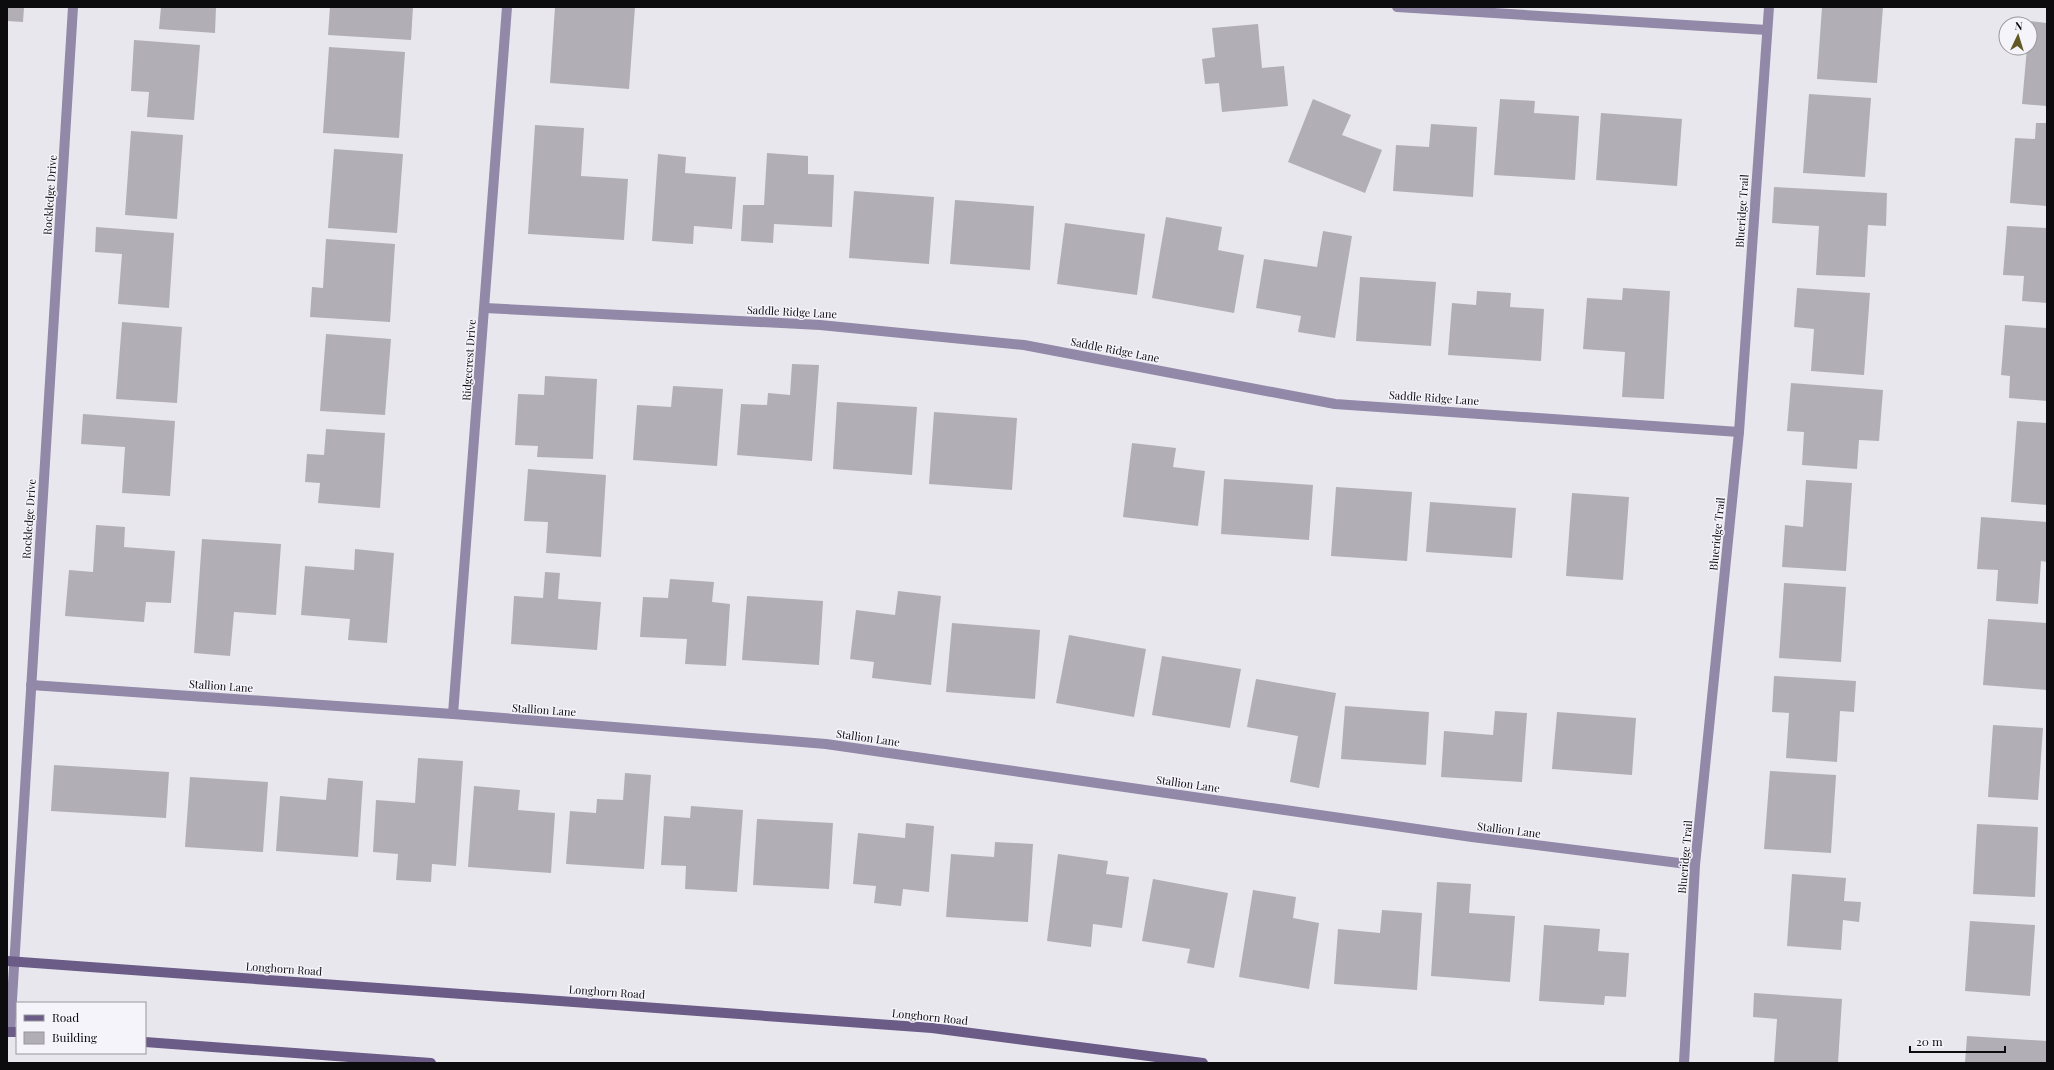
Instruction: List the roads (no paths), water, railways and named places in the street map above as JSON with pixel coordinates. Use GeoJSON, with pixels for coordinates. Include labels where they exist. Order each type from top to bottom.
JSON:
{"type":"FeatureCollection","features":[{"type":"Feature","properties":{"kind":"main road","name":"Longhorn Road"},"geometry":{"type":"LineString","coordinates":[[11,961],[932,1028],[1203,1063]]}},
{"type":"Feature","properties":{"kind":"main road"},"geometry":{"type":"LineString","coordinates":[[146,1042],[430,1063]]}},
{"type":"Feature","properties":{"kind":"street","name":"Rockledge Drive"},"geometry":{"type":"LineString","coordinates":[[11,1032],[11,961],[31,685],[73,7]]}},
{"type":"Feature","properties":{"kind":"street","name":"Ridgecrest Drive"},"geometry":{"type":"LineString","coordinates":[[454,714],[507,7]]}},
{"type":"Feature","properties":{"kind":"street","name":"Blueridge Trail"},"geometry":{"type":"LineString","coordinates":[[1684,1063],[1696,865],[1739,432],[1769,7]]}},
{"type":"Feature","properties":{"kind":"street"},"geometry":{"type":"LineString","coordinates":[[1397,8],[1767,30]]}},
{"type":"Feature","properties":{"kind":"street","name":"Saddle Ridge Lane"},"geometry":{"type":"LineString","coordinates":[[485,308],[820,325],[1024,344],[1335,404],[1739,432]]}},
{"type":"Feature","properties":{"kind":"street","name":"Stallion Lane"},"geometry":{"type":"LineString","coordinates":[[31,685],[454,714],[826,744],[1472,837],[1696,865]]}}]}
